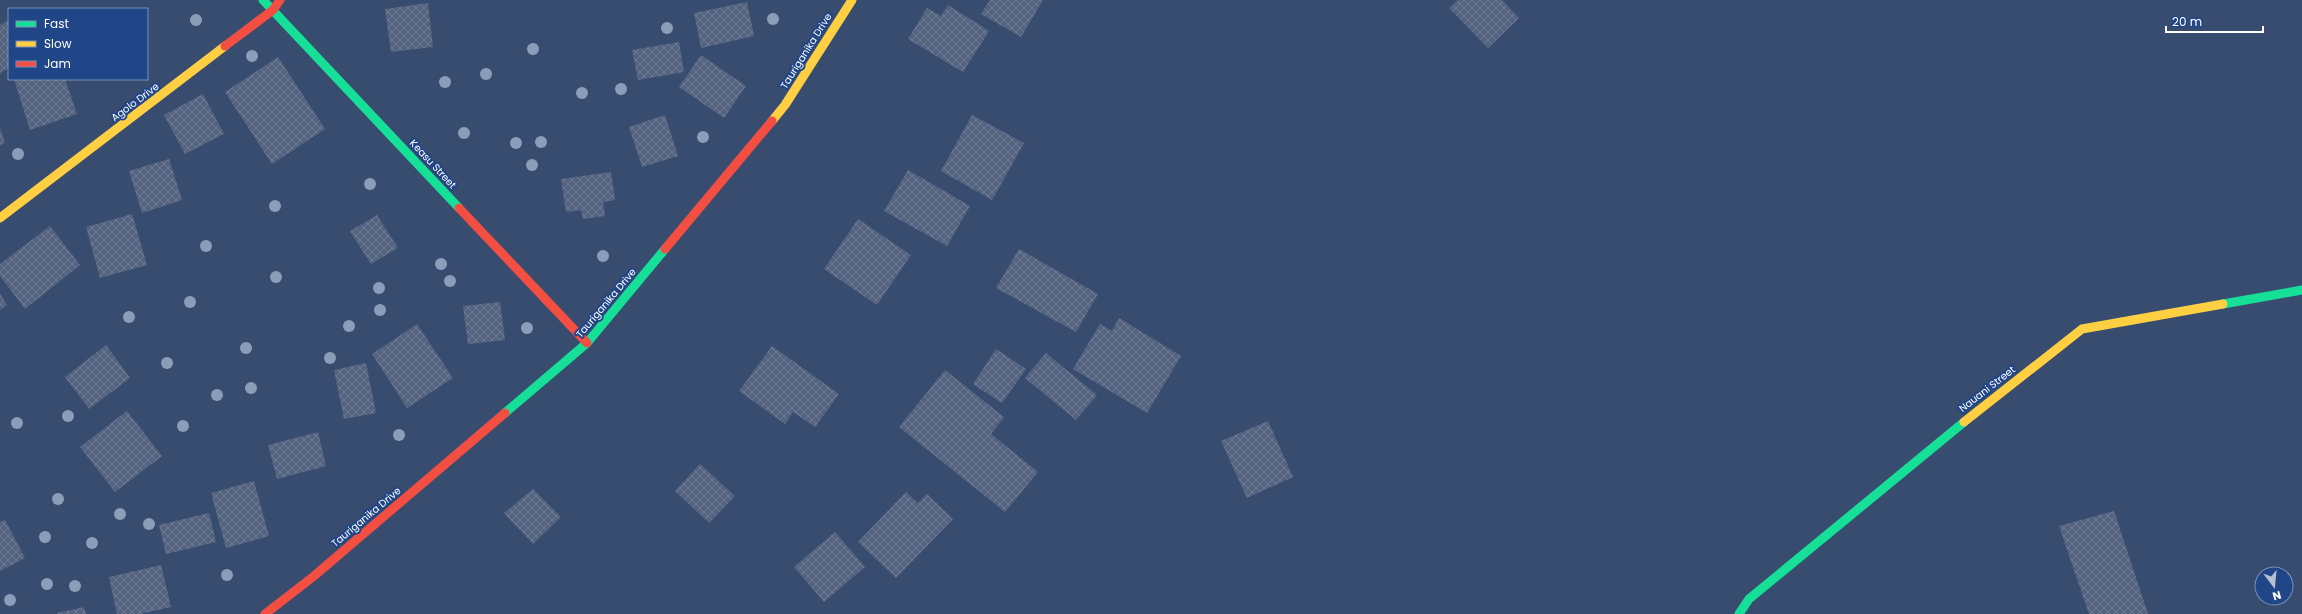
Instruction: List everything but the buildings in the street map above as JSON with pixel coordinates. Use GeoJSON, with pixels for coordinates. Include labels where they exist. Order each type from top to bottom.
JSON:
{"type":"FeatureCollection","features":[{"type":"Feature","properties":{"kind":"street","name":"Keasu Street"},"geometry":{"type":"LineString","coordinates":[[263,0],[587,343]]}},
{"type":"Feature","properties":{"kind":"street","name":"Agolo Drive"},"geometry":{"type":"LineString","coordinates":[[0,218],[273,10],[280,0]]}},
{"type":"Feature","properties":{"kind":"street","name":"Tauriganika Drive"},"geometry":{"type":"LineString","coordinates":[[264,614],[320,571],[587,343],[785,105],[852,0]]}},
{"type":"Feature","properties":{"kind":"street","name":"Nauani Street"},"geometry":{"type":"LineString","coordinates":[[1739,614],[1749,599],[1917,459],[2082,329],[2302,290]]}},
{"type":"Feature","properties":{"kind":"traffic: fast"},"geometry":{"type":"LineString","coordinates":[[263,0],[459,208]]}},
{"type":"Feature","properties":{"kind":"traffic: fast"},"geometry":{"type":"LineString","coordinates":[[505,413],[587,343],[665,249]]}},
{"type":"Feature","properties":{"kind":"traffic: fast"},"geometry":{"type":"LineString","coordinates":[[2223,304],[2302,290]]}},
{"type":"Feature","properties":{"kind":"traffic: fast"},"geometry":{"type":"LineString","coordinates":[[1739,614],[1749,599],[1964,422]]}},
{"type":"Feature","properties":{"kind":"traffic: slow"},"geometry":{"type":"LineString","coordinates":[[772,121],[785,105],[852,0]]}},
{"type":"Feature","properties":{"kind":"traffic: slow"},"geometry":{"type":"LineString","coordinates":[[0,218],[225,46]]}},
{"type":"Feature","properties":{"kind":"traffic: slow"},"geometry":{"type":"LineString","coordinates":[[1964,422],[2082,329],[2223,304]]}},
{"type":"Feature","properties":{"kind":"traffic: jam"},"geometry":{"type":"LineString","coordinates":[[225,46],[273,10],[280,0]]}},
{"type":"Feature","properties":{"kind":"traffic: jam"},"geometry":{"type":"LineString","coordinates":[[665,249],[772,121]]}},
{"type":"Feature","properties":{"kind":"traffic: jam"},"geometry":{"type":"LineString","coordinates":[[459,208],[587,343]]}},
{"type":"Feature","properties":{"kind":"traffic: jam"},"geometry":{"type":"LineString","coordinates":[[265,614],[314,576],[505,413]]}}]}
